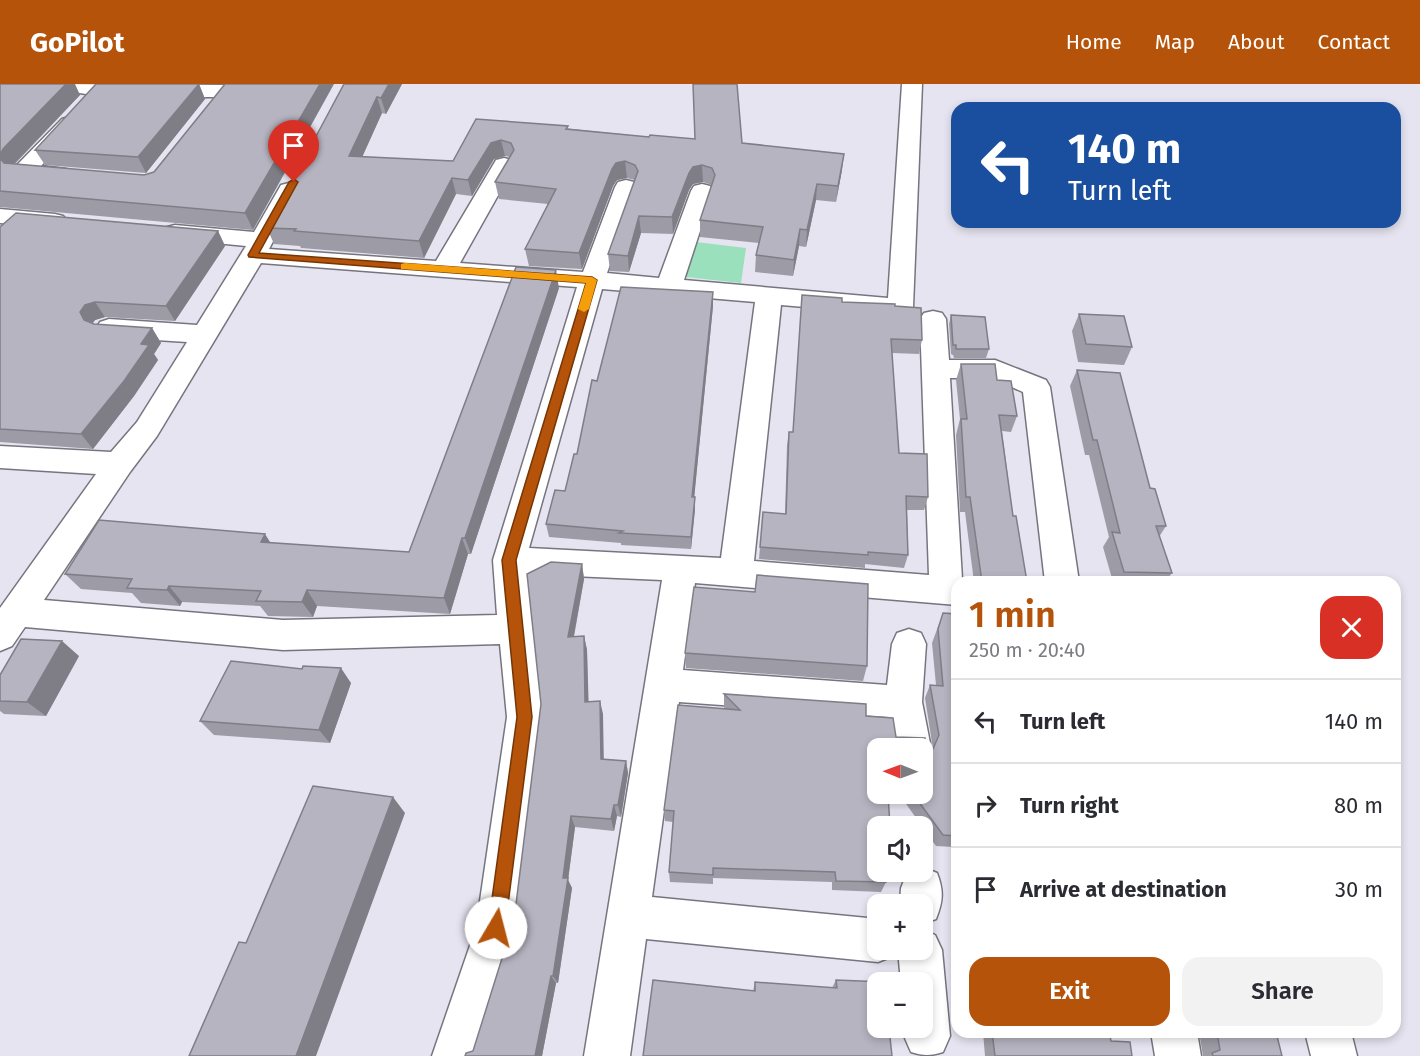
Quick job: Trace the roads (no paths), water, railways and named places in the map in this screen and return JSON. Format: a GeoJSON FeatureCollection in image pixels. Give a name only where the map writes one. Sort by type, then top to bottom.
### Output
{"type":"FeatureCollection","features":[{"type":"Feature","properties":{"kind":"street"},"geometry":{"type":"LineString","coordinates":[[61,84],[100,90],[228,87]]}},
{"type":"Feature","properties":{"kind":"street"},"geometry":{"type":"LineString","coordinates":[[155,230],[257,248],[444,269],[900,307],[912,84]]}},
{"type":"Feature","properties":{"kind":"street"},"geometry":{"type":"LineString","coordinates":[[211,109],[228,87]]}},
{"type":"Feature","properties":{"kind":"street"},"geometry":{"type":"LineString","coordinates":[[82,176],[23,172],[100,90]]}},
{"type":"Feature","properties":{"kind":"street"},"geometry":{"type":"LineString","coordinates":[[444,269],[504,165]]}},
{"type":"Feature","properties":{"kind":"street"},"geometry":{"type":"LineString","coordinates":[[8,624],[119,464],[147,429],[257,248],[301,167]]}},
{"type":"Feature","properties":{"kind":"street"},"geometry":{"type":"LineString","coordinates":[[455,1056],[496,928],[525,717],[514,629],[509,560],[592,280],[626,187]]}},
{"type":"Feature","properties":{"kind":"street"},"geometry":{"type":"LineString","coordinates":[[669,287],[702,191]]}},
{"type":"Feature","properties":{"kind":"street"},"geometry":{"type":"LineString","coordinates":[[0,216],[72,223]]}},
{"type":"Feature","properties":{"kind":"street"},"geometry":{"type":"LineString","coordinates":[[0,239],[24,218]]}},
{"type":"Feature","properties":{"kind":"street"},"geometry":{"type":"LineString","coordinates":[[736,573],[769,296]]}},
{"type":"Feature","properties":{"kind":"street"},"geometry":{"type":"LineString","coordinates":[[509,560],[681,568],[951,590],[933,319]]}},
{"type":"Feature","properties":{"kind":"street"},"geometry":{"type":"LineString","coordinates":[[105,328],[205,334]]}},
{"type":"Feature","properties":{"kind":"street"},"geometry":{"type":"LineString","coordinates":[[936,369],[995,369],[1035,387],[1061,576]]}},
{"type":"Feature","properties":{"kind":"street"},"geometry":{"type":"LineString","coordinates":[[0,457],[119,464]]}},
{"type":"Feature","properties":{"kind":"street"},"geometry":{"type":"LineString","coordinates":[[607,1056],[681,568]]}},
{"type":"Feature","properties":{"kind":"street"},"geometry":{"type":"LineString","coordinates":[[8,624],[283,635],[514,629]]}},
{"type":"Feature","properties":{"kind":"street"},"geometry":{"type":"LineString","coordinates":[[909,644],[904,702],[910,738]]}},
{"type":"Feature","properties":{"kind":"street"},"geometry":{"type":"LineString","coordinates":[[664,685],[904,702]]}},
{"type":"Feature","properties":{"kind":"street"},"geometry":{"type":"LineString","coordinates":[[628,916],[867,940]]}},
{"type":"Feature","properties":{"kind":"street"},"geometry":{"type":"LineString","coordinates":[[1175,1038],[1178,1056]]}},
{"type":"Feature","properties":{"kind":"street"},"geometry":{"type":"LineString","coordinates":[[1330,1038],[1334,1056]]}}]}
